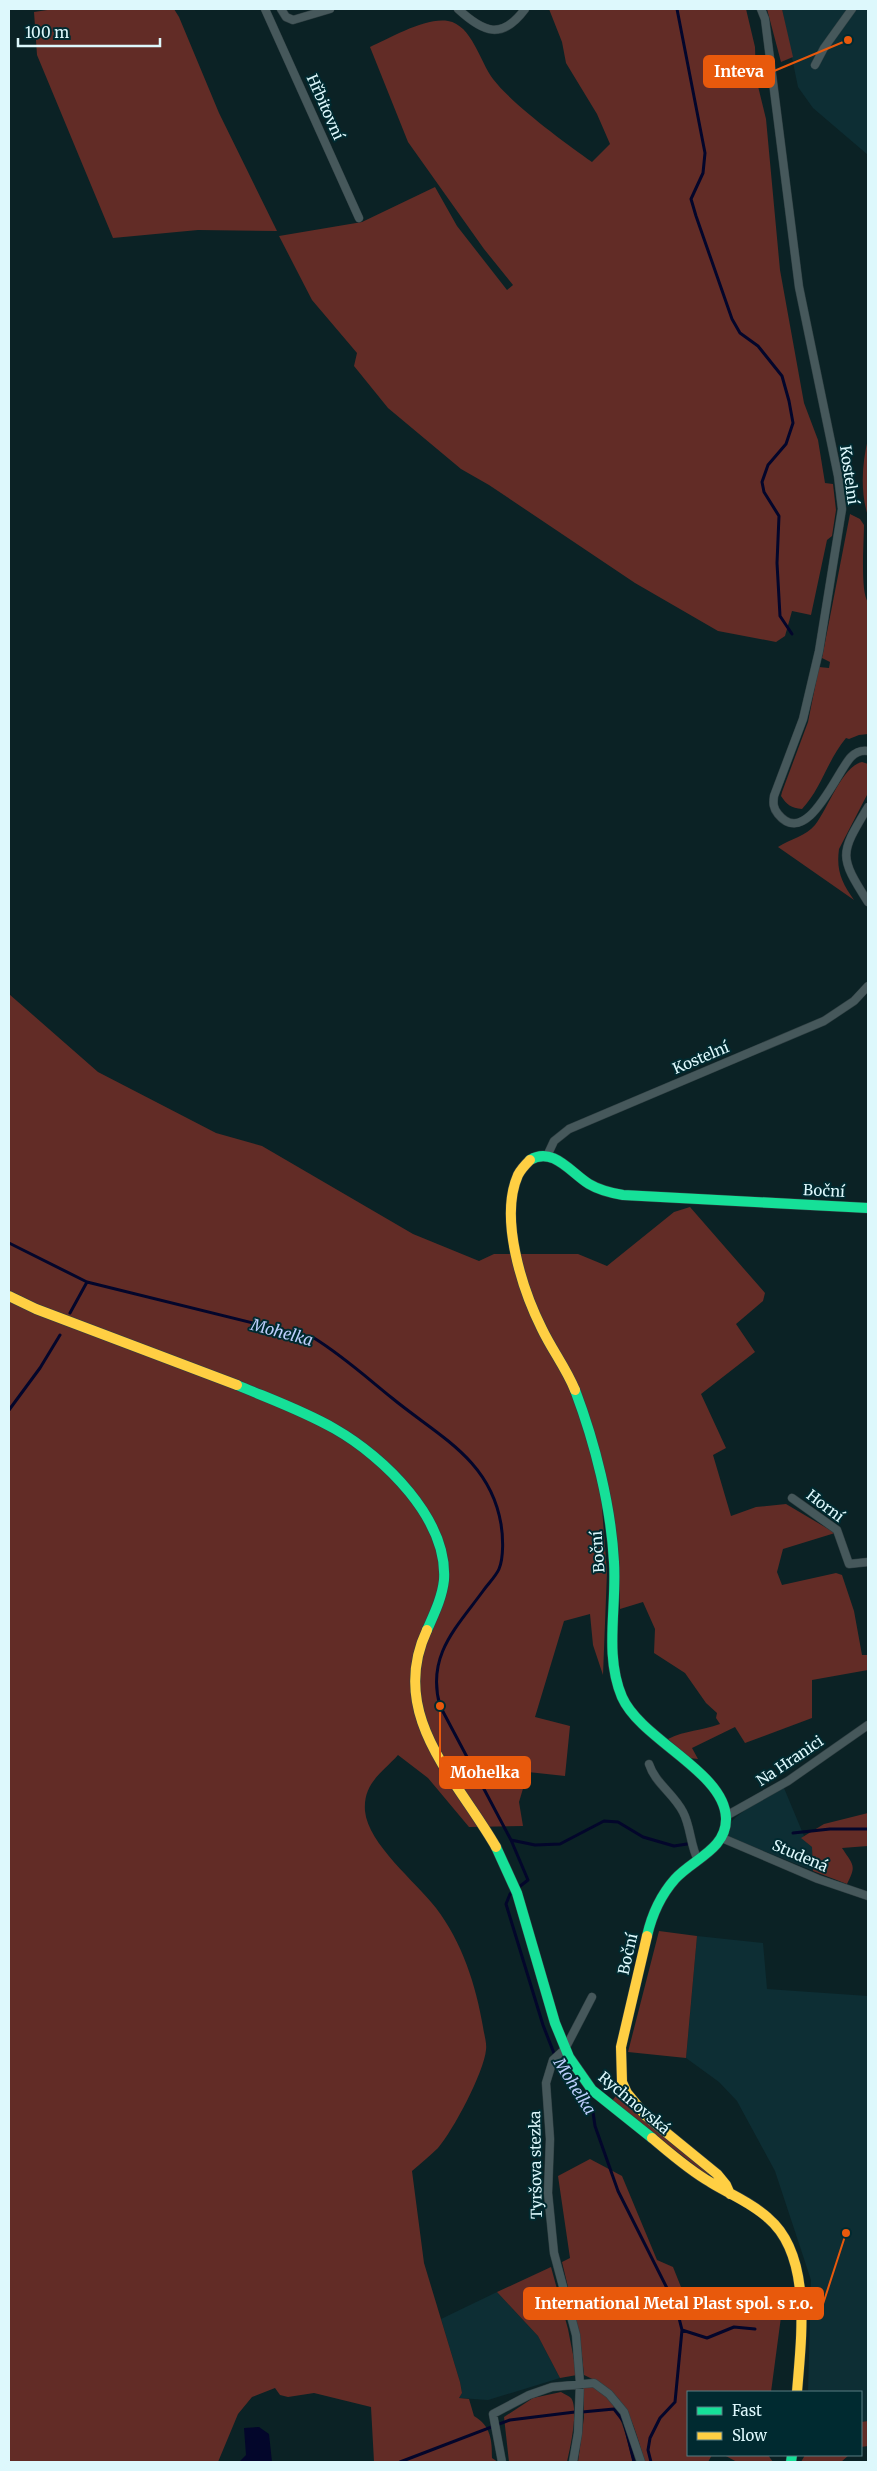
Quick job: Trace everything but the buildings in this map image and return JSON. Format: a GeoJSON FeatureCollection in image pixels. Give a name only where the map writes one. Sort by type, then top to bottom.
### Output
{"type":"FeatureCollection","features":[{"type":"Feature","properties":{"kind":"street","name":"Hřbitovní"},"geometry":{"type":"LineString","coordinates":[[265,9],[359,218]]}},
{"type":"Feature","properties":{"kind":"street"},"geometry":{"type":"LineString","coordinates":[[281,9],[286,17],[293,20],[330,9]]}},
{"type":"Feature","properties":{"kind":"street"},"geometry":{"type":"LineString","coordinates":[[458,9],[470,20],[500,30],[512,25],[525,9]]}},
{"type":"Feature","properties":{"kind":"street","name":"Kostelní"},"geometry":{"type":"LineString","coordinates":[[761,9],[765,20],[799,288],[838,476],[842,509],[819,651],[803,719],[774,796],[773,804],[778,814],[790,822],[800,822],[809,818],[822,802],[852,756],[860,751],[868,751]]}},
{"type":"Feature","properties":{"kind":"street"},"geometry":{"type":"LineString","coordinates":[[816,65],[824,48],[852,9]]}},
{"type":"Feature","properties":{"kind":"street"},"geometry":{"type":"LineString","coordinates":[[868,807],[846,847],[845,861],[868,902]]}},
{"type":"Feature","properties":{"kind":"street","name":"Kostelní"},"geometry":{"type":"LineString","coordinates":[[547,1156],[554,1141],[569,1128],[824,1021],[854,1001],[868,986]]}},
{"type":"Feature","properties":{"kind":"street","name":"Boční"},"geometry":{"type":"LineString","coordinates":[[726,1816],[722,1803],[712,1784],[645,1728],[625,1703],[617,1686],[611,1653],[615,1583],[611,1521],[591,1442],[571,1381],[540,1325],[522,1280],[513,1232],[511,1209],[520,1173],[532,1158],[547,1156],[556,1160],[584,1182],[597,1189],[623,1195],[868,1208]]}},
{"type":"Feature","properties":{"kind":"street","name":"Rychnovská"},"geometry":{"type":"LineString","coordinates":[[9,1296],[44,1312],[207,1372],[326,1424],[366,1451],[392,1475],[432,1523],[440,1539],[445,1567],[443,1590],[423,1636],[415,1667],[415,1689],[422,1721],[439,1760],[504,1862],[518,1897],[563,2051],[572,2064],[592,2091],[702,2177],[754,2207],[773,2222],[784,2236],[790,2250],[799,2288],[801,2313],[797,2391]]}},
{"type":"Feature","properties":{"kind":"street","name":"Horní"},"geometry":{"type":"LineString","coordinates":[[792,1498],[837,1530],[849,1564],[868,1562]]}},
{"type":"Feature","properties":{"kind":"street","name":"Na Hranici"},"geometry":{"type":"LineString","coordinates":[[726,1816],[788,1781],[868,1725]]}},
{"type":"Feature","properties":{"kind":"street"},"geometry":{"type":"LineString","coordinates":[[649,1764],[656,1778],[683,1810],[692,1850],[698,1860]]}},
{"type":"Feature","properties":{"kind":"street"},"geometry":{"type":"LineString","coordinates":[[722,1838],[726,1816]]}},
{"type":"Feature","properties":{"kind":"street","name":"Boční"},"geometry":{"type":"LineString","coordinates":[[722,1838],[717,1846],[676,1878],[661,1898],[650,1925],[622,2047],[620,2068],[622,2082],[633,2102],[721,2178],[730,2194]]}},
{"type":"Feature","properties":{"kind":"street","name":"Studená"},"geometry":{"type":"LineString","coordinates":[[722,1838],[818,1879],[868,1896]]}},
{"type":"Feature","properties":{"kind":"street","name":"Tyršova stezka"},"geometry":{"type":"LineString","coordinates":[[573,2462],[578,2433],[580,2383],[576,2334],[554,2253],[548,2193],[550,2139],[546,2083],[553,2060],[563,2051],[592,1996]]}},
{"type":"Feature","properties":{"kind":"street"},"geometry":{"type":"LineString","coordinates":[[502,2462],[493,2414],[529,2395],[552,2387],[580,2383],[594,2383],[600,2386],[617,2402],[627,2418],[641,2462]]}},
{"type":"Feature","properties":{"kind":"shaded area"},"geometry":{"type":"Polygon","coordinates":[[[54,9],[174,9],[219,113],[277,231],[198,230],[113,238],[37,55],[34,12],[54,9]]]}},
{"type":"Feature","properties":{"kind":"shaded area"},"geometry":{"type":"Polygon","coordinates":[[[549,9],[746,9],[755,47],[756,78],[766,119],[780,270],[804,403],[818,440],[825,483],[833,484],[836,510],[832,536],[827,540],[811,615],[792,611],[785,636],[776,642],[718,631],[635,583],[489,485],[461,469],[388,408],[354,366],[357,353],[312,300],[279,236],[362,222],[435,187],[457,226],[507,290],[513,285],[484,249],[408,142],[370,47],[408,29],[429,22],[448,21],[456,24],[463,29],[475,45],[488,72],[502,89],[540,123],[592,162],[610,144],[597,114],[566,63],[562,42],[549,9]]]}},
{"type":"Feature","properties":{"kind":"shaded area"},"geometry":{"type":"Polygon","coordinates":[[[767,9],[782,9],[793,57],[781,62],[767,9]]]}},
{"type":"Feature","properties":{"kind":"shaded area"},"geometry":{"type":"Polygon","coordinates":[[[782,9],[868,9],[868,155],[813,108],[798,87],[782,9]]]}},
{"type":"Feature","properties":{"kind":"shaded area"},"geometry":{"type":"Polygon","coordinates":[[[868,439],[868,516],[865,507],[863,478],[864,458],[868,439]]]}},
{"type":"Feature","properties":{"kind":"shaded area"},"geometry":{"type":"Polygon","coordinates":[[[850,514],[860,519],[864,525],[863,577],[868,602],[868,734],[849,739],[846,738],[809,801],[802,809],[798,809],[790,806],[781,796],[808,722],[819,667],[829,668],[830,662],[822,658],[850,514]]]}},
{"type":"Feature","properties":{"kind":"shaded area"},"geometry":{"type":"Polygon","coordinates":[[[862,762],[868,764],[868,793],[839,849],[838,857],[841,876],[854,900],[778,847],[803,835],[815,825],[842,779],[855,765],[862,762]]]}},
{"type":"Feature","properties":{"kind":"shaded area"},"geometry":{"type":"Polygon","coordinates":[[[9,994],[98,1072],[216,1133],[262,1146],[413,1234],[479,1261],[494,1254],[578,1254],[607,1266],[674,1212],[690,1207],[765,1293],[763,1301],[736,1324],[755,1352],[701,1394],[726,1448],[713,1455],[731,1516],[756,1507],[786,1504],[835,1533],[783,1549],[777,1572],[782,1585],[836,1573],[842,1575],[854,1611],[862,1655],[868,1655],[868,1670],[812,1680],[812,1718],[745,1743],[735,1727],[692,1748],[698,1759],[689,1758],[668,1739],[720,1724],[716,1718],[717,1713],[706,1703],[685,1673],[654,1653],[655,1629],[643,1602],[620,1609],[618,1552],[611,1505],[602,1508],[607,1572],[603,1675],[593,1645],[590,1614],[564,1621],[535,1717],[570,1726],[565,1776],[528,1772],[519,1802],[523,1826],[469,1827],[428,1778],[398,1755],[375,1779],[370,1786],[365,1801],[368,1824],[375,1836],[394,1862],[436,1908],[453,1935],[467,1964],[480,2011],[486,2050],[480,2072],[459,2115],[444,2140],[435,2151],[412,2171],[424,2263],[460,2382],[462,2393],[459,2398],[469,2399],[474,2416],[487,2429],[491,2439],[492,2458],[498,2462],[374,2462],[371,2407],[314,2393],[288,2397],[280,2395],[275,2388],[252,2397],[238,2414],[218,2462],[9,2462],[9,994]]]}},
{"type":"Feature","properties":{"kind":"shaded area"},"geometry":{"type":"Polygon","coordinates":[[[784,1788],[804,1836],[802,1838],[812,1847],[813,1871],[727,1836],[731,1822],[736,1817],[752,1805],[784,1788]]]}},
{"type":"Feature","properties":{"kind":"shaded area"},"geometry":{"type":"Polygon","coordinates":[[[868,1813],[868,1846],[842,1848],[849,1858],[853,1869],[847,1884],[813,1871],[812,1847],[801,1838],[824,1824],[868,1813]]]}},
{"type":"Feature","properties":{"kind":"shaded area"},"geometry":{"type":"Polygon","coordinates":[[[659,1931],[697,1936],[686,2058],[628,2052],[659,1931]]]}},
{"type":"Feature","properties":{"kind":"shaded area"},"geometry":{"type":"Polygon","coordinates":[[[697,1936],[763,1943],[767,1989],[868,1996],[868,2421],[862,2422],[862,2391],[808,2391],[811,2280],[775,2171],[737,2101],[719,2082],[686,2058],[697,1936]]]}},
{"type":"Feature","properties":{"kind":"shaded area"},"geometry":{"type":"Polygon","coordinates":[[[618,2093],[639,2116],[709,2173],[707,2175],[612,2101],[618,2093]]]}},
{"type":"Feature","properties":{"kind":"shaded area"},"geometry":{"type":"Polygon","coordinates":[[[590,2159],[622,2176],[657,2260],[673,2267],[689,2307],[725,2319],[744,2315],[781,2317],[771,2391],[687,2391],[687,2456],[711,2456],[708,2462],[645,2462],[632,2421],[619,2400],[599,2382],[584,2375],[580,2337],[562,2262],[570,2258],[558,2176],[590,2159]]]}},
{"type":"Feature","properties":{"kind":"shaded area"},"geometry":{"type":"Polygon","coordinates":[[[551,2267],[568,2329],[577,2375],[560,2378],[538,2336],[497,2292],[551,2267]]]}},
{"type":"Feature","properties":{"kind":"shaded area"},"geometry":{"type":"Polygon","coordinates":[[[497,2292],[538,2336],[560,2378],[488,2400],[459,2398],[462,2393],[460,2382],[441,2319],[497,2292]]]}},
{"type":"Feature","properties":{"kind":"shaded area"},"geometry":{"type":"Polygon","coordinates":[[[590,2386],[600,2391],[615,2407],[624,2429],[633,2462],[578,2462],[584,2417],[583,2388],[590,2386]]]}},
{"type":"Feature","properties":{"kind":"shaded area"},"geometry":{"type":"Polygon","coordinates":[[[561,2392],[571,2398],[574,2411],[567,2462],[509,2462],[504,2417],[533,2398],[561,2392]]]}},
{"type":"Feature","properties":{"kind":"shaded area"},"geometry":{"type":"Polygon","coordinates":[[[868,2421],[868,2446],[862,2447],[862,2422],[868,2421]]]}},
{"type":"Feature","properties":{"kind":"shaded area"},"geometry":{"type":"Polygon","coordinates":[[[726,2456],[769,2456],[773,2462],[737,2462],[726,2456]]]}},
{"type":"Feature","properties":{"kind":"shaded area"},"geometry":{"type":"Polygon","coordinates":[[[804,2456],[848,2456],[841,2462],[801,2462],[804,2456]]]}},
{"type":"Feature","properties":{"kind":"water"},"geometry":{"type":"Polygon","coordinates":[[[259,2427],[269,2434],[272,2462],[239,2462],[246,2455],[244,2428],[259,2427]]]}},
{"type":"Feature","properties":{"kind":"waterway"},"geometry":{"type":"LineString","coordinates":[[677,9],[705,153],[703,173],[691,199],[732,319],[740,333],[758,346],[782,376],[789,401],[793,423],[786,444],[768,465],[762,482],[764,492],[779,516],[777,563],[780,616],[792,634]]}},
{"type":"Feature","properties":{"kind":"waterway","name":"Mohelka"},"geometry":{"type":"LineString","coordinates":[[9,1243],[87,1282],[314,1338],[345,1359],[392,1398],[444,1437],[460,1451],[486,1482],[495,1501],[501,1524],[503,1546],[501,1564],[496,1574],[454,1630],[440,1657],[437,1672],[440,1706],[511,1840],[528,1880],[510,1894],[506,1904],[543,2025],[555,2056],[593,2112],[595,2126],[618,2191],[676,2306],[682,2330],[675,2402],[660,2418],[650,2438],[648,2450],[651,2462]]}},
{"type":"Feature","properties":{"kind":"waterway"},"geometry":{"type":"LineString","coordinates":[[70,1313],[87,1282]]}},
{"type":"Feature","properties":{"kind":"waterway"},"geometry":{"type":"LineString","coordinates":[[9,1410],[40,1368],[60,1335]]}},
{"type":"Feature","properties":{"kind":"waterway"},"geometry":{"type":"LineString","coordinates":[[511,1840],[535,1845],[560,1844],[604,1821],[618,1822],[643,1837],[674,1846],[687,1844]]}},
{"type":"Feature","properties":{"kind":"waterway"},"geometry":{"type":"LineString","coordinates":[[793,1833],[830,1829],[868,1829]]}},
{"type":"Feature","properties":{"kind":"waterway"},"geometry":{"type":"LineString","coordinates":[[682,2330],[707,2338],[734,2327],[755,2329]]}},
{"type":"Feature","properties":{"kind":"waterway"},"geometry":{"type":"LineString","coordinates":[[582,2412],[614,2409],[624,2422],[634,2462]]}},
{"type":"Feature","properties":{"kind":"waterway"},"geometry":{"type":"LineString","coordinates":[[400,2462],[510,2420],[575,2412]]}},
{"type":"Feature","properties":{"kind":"traffic: fast"},"geometry":{"type":"LineString","coordinates":[[530,1160],[546,1156],[554,1159],[593,1186],[623,1195],[868,1208]]}},
{"type":"Feature","properties":{"kind":"traffic: fast"},"geometry":{"type":"LineString","coordinates":[[237,1385],[299,1411],[335,1429],[373,1456],[409,1492],[424,1513],[436,1535],[442,1557],[443,1587],[427,1630]]}},
{"type":"Feature","properties":{"kind":"traffic: fast"},"geometry":{"type":"LineString","coordinates":[[575,1390],[589,1431],[606,1497],[614,1562],[612,1648],[617,1681],[622,1697],[632,1713],[646,1728],[698,1771],[712,1786],[722,1801],[726,1818],[725,1829],[715,1846],[682,1872],[665,1892],[651,1920],[647,1936]]}},
{"type":"Feature","properties":{"kind":"traffic: fast"},"geometry":{"type":"LineString","coordinates":[[496,1847],[517,1893],[555,2023],[569,2057],[592,2090],[652,2138]]}},
{"type":"Feature","properties":{"kind":"traffic: fast"},"geometry":{"type":"LineString","coordinates":[[791,2462],[792,2456]]}},
{"type":"Feature","properties":{"kind":"traffic: slow"},"geometry":{"type":"LineString","coordinates":[[530,1160],[518,1175],[513,1192],[511,1212],[515,1253],[534,1313],[575,1390]]}},
{"type":"Feature","properties":{"kind":"traffic: slow"},"geometry":{"type":"LineString","coordinates":[[9,1296],[36,1309],[237,1385]]}},
{"type":"Feature","properties":{"kind":"traffic: slow"},"geometry":{"type":"LineString","coordinates":[[427,1630],[417,1661],[415,1690],[421,1718],[432,1745],[446,1771],[496,1847]]}},
{"type":"Feature","properties":{"kind":"traffic: slow"},"geometry":{"type":"LineString","coordinates":[[647,1936],[621,2047],[622,2082],[627,2093],[646,2116],[717,2174],[726,2185],[730,2194]]}},
{"type":"Feature","properties":{"kind":"traffic: slow"},"geometry":{"type":"LineString","coordinates":[[652,2138],[680,2162],[761,2212],[782,2234],[792,2254],[798,2276],[801,2300],[797,2391]]}},
{"type":"Feature","properties":{"kind":"place","name":"Inteva"},"geometry":{"type":"Point","coordinates":[848,40]}},
{"type":"Feature","properties":{"kind":"place","name":"Mohelka"},"geometry":{"type":"Point","coordinates":[440,1706]}},
{"type":"Feature","properties":{"kind":"place","name":"International Metal Plast spol. s r.o."},"geometry":{"type":"Point","coordinates":[846,2233]}}]}
